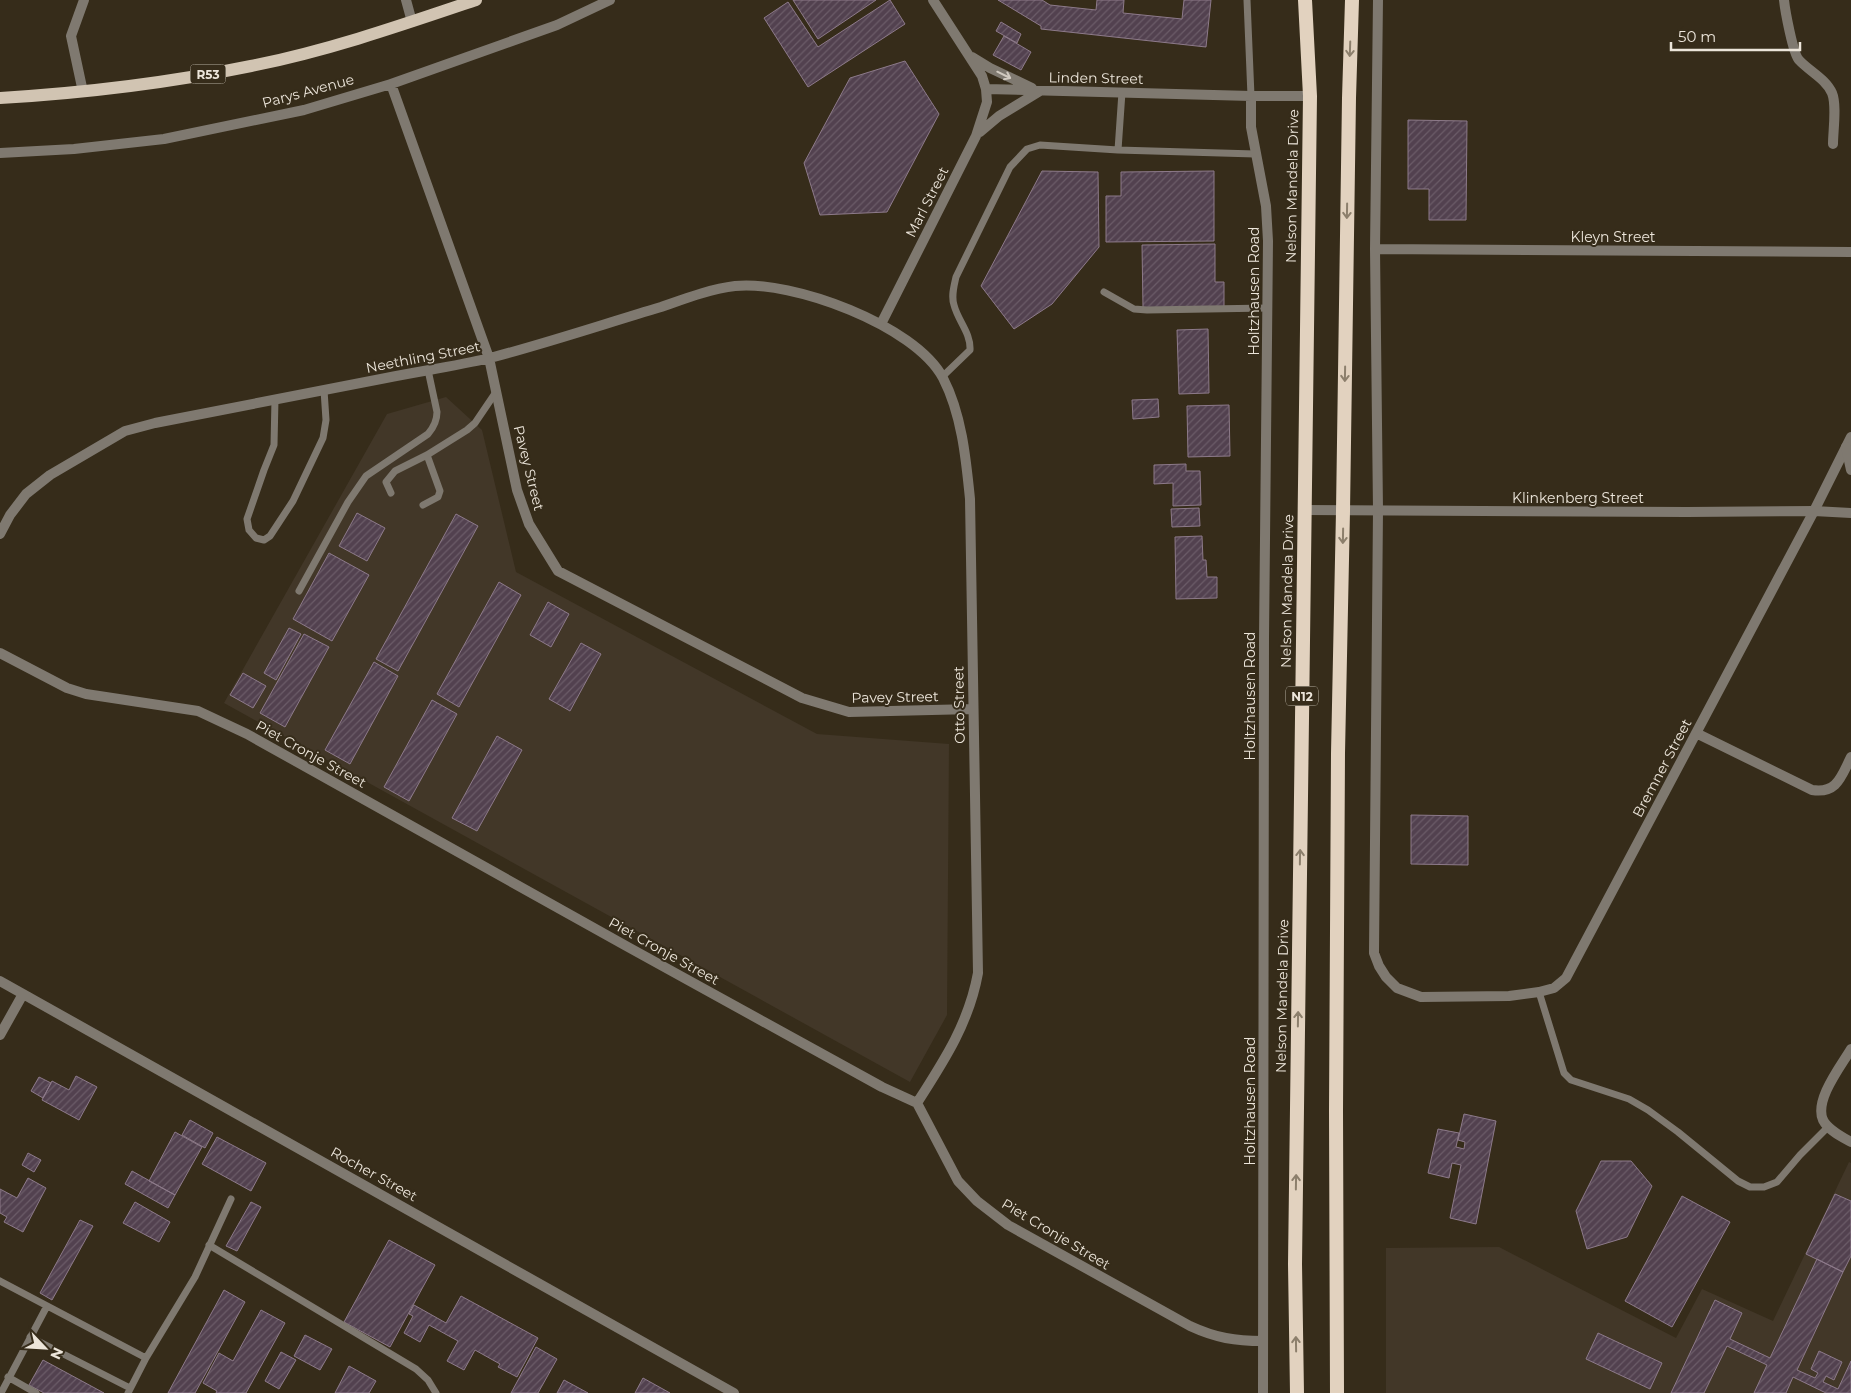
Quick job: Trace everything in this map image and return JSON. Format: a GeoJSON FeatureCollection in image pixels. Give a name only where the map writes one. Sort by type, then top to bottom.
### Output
{"type":"FeatureCollection","features":[{"type":"Feature","properties":{"kind":"highway","name":"Nelson Mandela Drive"},"geometry":{"type":"LineString","coordinates":[[1297,1393],[1295,1264],[1310,96],[1305,0]]}},
{"type":"Feature","properties":{"kind":"highway"},"geometry":{"type":"LineString","coordinates":[[1337,1393],[1338,793],[1352,0]]}},
{"type":"Feature","properties":{"kind":"main road","name":"R53"},"geometry":{"type":"LineString","coordinates":[[0,98],[83,92],[193,77],[253,66],[344,43],[476,0]]}},
{"type":"Feature","properties":{"kind":"street"},"geometry":{"type":"LineString","coordinates":[[83,92],[71,36],[84,0]]}},
{"type":"Feature","properties":{"kind":"street"},"geometry":{"type":"LineString","coordinates":[[406,0],[412,22]]}},
{"type":"Feature","properties":{"kind":"street","name":"Parys Avenue"},"geometry":{"type":"LineString","coordinates":[[0,154],[74,150],[164,139],[304,110],[391,84],[557,25],[610,0]]}},
{"type":"Feature","properties":{"kind":"street"},"geometry":{"type":"LineString","coordinates":[[933,0],[982,76],[986,89]]}},
{"type":"Feature","properties":{"kind":"street"},"geometry":{"type":"LineString","coordinates":[[1378,0],[1375,249],[1378,510]]}},
{"type":"Feature","properties":{"kind":"street"},"geometry":{"type":"LineString","coordinates":[[1784,0],[1785,12],[1797,58],[1826,84],[1833,94],[1832,144]]}},
{"type":"Feature","properties":{"kind":"street"},"geometry":{"type":"LineString","coordinates":[[969,56],[1015,80],[1040,90]]}},
{"type":"Feature","properties":{"kind":"street","name":"Pavey Street"},"geometry":{"type":"LineString","coordinates":[[391,84],[489,358],[520,498],[529,524],[558,571],[802,698],[824,706],[849,712],[973,709]]}},
{"type":"Feature","properties":{"kind":"street","name":"Linden Street"},"geometry":{"type":"LineString","coordinates":[[986,89],[1310,96]]}},
{"type":"Feature","properties":{"kind":"street","name":"Marl Street"},"geometry":{"type":"LineString","coordinates":[[881,324],[976,136],[985,113],[987,102],[986,89]]}},
{"type":"Feature","properties":{"kind":"street"},"geometry":{"type":"LineString","coordinates":[[976,136],[988,124],[1040,90]]}},
{"type":"Feature","properties":{"kind":"street","name":"Holtzhausen Road"},"geometry":{"type":"LineString","coordinates":[[1251,96],[1251,127],[1266,206],[1268,241],[1264,638],[1263,1393]]}},
{"type":"Feature","properties":{"kind":"street","name":"Kleyn Street"},"geometry":{"type":"LineString","coordinates":[[1375,249],[1851,252]]}},
{"type":"Feature","properties":{"kind":"street","name":"Neethling Street"},"geometry":{"type":"LineString","coordinates":[[0,534],[26,494],[50,475],[125,431],[155,423],[489,358],[735,286],[769,288],[799,294],[859,313],[881,324]]}},
{"type":"Feature","properties":{"kind":"street","name":"Otto Street"},"geometry":{"type":"LineString","coordinates":[[881,324],[921,352],[942,376],[949,392],[964,444],[970,500],[978,973],[974,998],[962,1027],[917,1103]]}},
{"type":"Feature","properties":{"kind":"street","name":"Bremner Street"},"geometry":{"type":"LineString","coordinates":[[1378,510],[1374,953],[1382,972],[1397,988],[1421,996],[1509,996],[1539,992],[1554,988],[1566,978],[1814,511],[1851,437]]}},
{"type":"Feature","properties":{"kind":"street"},"geometry":{"type":"LineString","coordinates":[[1846,447],[1851,470]]}},
{"type":"Feature","properties":{"kind":"street","name":"Klinkenberg Street"},"geometry":{"type":"LineString","coordinates":[[1305,510],[1814,511],[1851,513]]}},
{"type":"Feature","properties":{"kind":"street","name":"Piet Cronje Street"},"geometry":{"type":"LineString","coordinates":[[0,653],[61,685],[86,694],[198,712],[216,718],[247,734],[882,1087],[917,1103],[958,1181],[977,1201],[1008,1225],[1197,1329],[1225,1339],[1263,1341]]}},
{"type":"Feature","properties":{"kind":"street"},"geometry":{"type":"LineString","coordinates":[[1696,733],[1812,790],[1823,792],[1833,788],[1851,757]]}},
{"type":"Feature","properties":{"kind":"street","name":"Rocher Street"},"geometry":{"type":"LineString","coordinates":[[0,981],[734,1393]]}},
{"type":"Feature","properties":{"kind":"street"},"geometry":{"type":"LineString","coordinates":[[0,1035],[23,994]]}},
{"type":"Feature","properties":{"kind":"street"},"geometry":{"type":"LineString","coordinates":[[1851,1049],[1827,1088],[1822,1103],[1823,1119],[1828,1127],[1851,1142]]}},
{"type":"Feature","properties":{"kind":"lane","name":"Holtzhausen Road"},"geometry":{"type":"LineString","coordinates":[[1247,0],[1251,96]]}},
{"type":"Feature","properties":{"kind":"lane"},"geometry":{"type":"LineString","coordinates":[[1118,150],[1122,92]]}},
{"type":"Feature","properties":{"kind":"lane"},"geometry":{"type":"LineString","coordinates":[[942,376],[970,350],[970,339],[953,304],[956,277],[1010,167],[1027,149],[1040,145],[1118,150],[1255,154]]}},
{"type":"Feature","properties":{"kind":"lane"},"geometry":{"type":"LineString","coordinates":[[1104,292],[1134,308],[1147,310],[1268,308]]}},
{"type":"Feature","properties":{"kind":"lane"},"geometry":{"type":"LineString","coordinates":[[299,591],[348,502],[366,476],[428,434],[433,428],[438,412],[428,370]]}},
{"type":"Feature","properties":{"kind":"lane"},"geometry":{"type":"LineString","coordinates":[[275,400],[274,445],[247,519],[249,530],[256,538],[264,540],[270,536],[292,501],[323,438],[326,420],[324,390]]}},
{"type":"Feature","properties":{"kind":"lane"},"geometry":{"type":"LineString","coordinates":[[391,493],[386,482],[395,471],[427,455],[475,423],[496,392]]}},
{"type":"Feature","properties":{"kind":"lane"},"geometry":{"type":"LineString","coordinates":[[423,504],[438,497],[440,491],[427,455]]}},
{"type":"Feature","properties":{"kind":"lane"},"geometry":{"type":"LineString","coordinates":[[1539,992],[1564,1073],[1571,1080],[1629,1099],[1648,1110],[1678,1132],[1738,1182],[1750,1187],[1764,1187],[1777,1182],[1828,1127]]}},
{"type":"Feature","properties":{"kind":"lane"},"geometry":{"type":"LineString","coordinates":[[30,1336],[129,1391],[146,1358],[195,1277],[230,1198]]}},
{"type":"Feature","properties":{"kind":"lane"},"geometry":{"type":"LineString","coordinates":[[209,1245],[416,1368],[428,1380],[436,1393]]}},
{"type":"Feature","properties":{"kind":"lane"},"geometry":{"type":"LineString","coordinates":[[0,1281],[146,1358]]}},
{"type":"Feature","properties":{"kind":"lane"},"geometry":{"type":"LineString","coordinates":[[1,1393],[47,1306]]}},
{"type":"Feature","properties":{"kind":"lane"},"geometry":{"type":"LineString","coordinates":[[8,1378],[36,1393]]}},
{"type":"Feature","properties":{"kind":"shaded area"},"geometry":{"type":"Polygon","coordinates":[[[446,397],[482,430],[516,572],[817,734],[949,744],[947,1015],[910,1082],[224,703],[387,414],[446,397]]]}},
{"type":"Feature","properties":{"kind":"shaded area"},"geometry":{"type":"Polygon","coordinates":[[[1849,1162],[1851,1163],[1851,1393],[1386,1393],[1386,1248],[1499,1247],[1676,1338],[1702,1289],[1773,1321],[1849,1162]]]}},
{"type":"Feature","properties":{"kind":"building"},"geometry":{"type":"Polygon","coordinates":[[[793,0],[876,0],[818,39],[793,0]]]}},
{"type":"Feature","properties":{"kind":"building"},"geometry":{"type":"Polygon","coordinates":[[[890,0],[905,24],[808,87],[764,18],[788,2],[818,47],[890,0]]]}},
{"type":"Feature","properties":{"kind":"building"},"geometry":{"type":"Polygon","coordinates":[[[998,0],[1042,0],[1050,5],[1096,10],[1097,0],[1124,0],[1123,13],[1182,19],[1184,0],[1211,0],[1206,47],[1041,29],[1041,26],[998,0]]]}},
{"type":"Feature","properties":{"kind":"building"},"geometry":{"type":"Polygon","coordinates":[[[1001,22],[1021,34],[1017,43],[996,31],[1001,22]]]}},
{"type":"Feature","properties":{"kind":"building"},"geometry":{"type":"Polygon","coordinates":[[[1004,36],[1031,52],[1021,70],[993,55],[1004,36]]]}},
{"type":"Feature","properties":{"kind":"building"},"geometry":{"type":"Polygon","coordinates":[[[905,61],[939,114],[887,212],[820,215],[804,163],[850,78],[905,61]]]}},
{"type":"Feature","properties":{"kind":"building"},"geometry":{"type":"Polygon","coordinates":[[[1408,120],[1467,121],[1466,220],[1429,220],[1429,189],[1408,189],[1408,120]]]}},
{"type":"Feature","properties":{"kind":"building"},"geometry":{"type":"Polygon","coordinates":[[[1042,171],[1098,172],[1099,247],[1052,304],[1014,329],[981,286],[1042,171]]]}},
{"type":"Feature","properties":{"kind":"building"},"geometry":{"type":"Polygon","coordinates":[[[1214,171],[1214,241],[1106,242],[1106,196],[1121,196],[1121,172],[1214,171]]]}},
{"type":"Feature","properties":{"kind":"building"},"geometry":{"type":"Polygon","coordinates":[[[1215,244],[1215,282],[1224,282],[1224,307],[1143,308],[1142,245],[1215,244]]]}},
{"type":"Feature","properties":{"kind":"building"},"geometry":{"type":"Polygon","coordinates":[[[1208,329],[1209,393],[1179,394],[1177,330],[1208,329]]]}},
{"type":"Feature","properties":{"kind":"building"},"geometry":{"type":"Polygon","coordinates":[[[1158,399],[1159,417],[1133,419],[1132,400],[1158,399]]]}},
{"type":"Feature","properties":{"kind":"building"},"geometry":{"type":"Polygon","coordinates":[[[1229,405],[1230,456],[1188,457],[1187,406],[1229,405]]]}},
{"type":"Feature","properties":{"kind":"building"},"geometry":{"type":"Polygon","coordinates":[[[1186,464],[1186,471],[1200,471],[1201,505],[1173,506],[1173,483],[1154,484],[1154,465],[1186,464]]]}},
{"type":"Feature","properties":{"kind":"building"},"geometry":{"type":"Polygon","coordinates":[[[1199,508],[1200,526],[1172,527],[1171,509],[1199,508]]]}},
{"type":"Feature","properties":{"kind":"building"},"geometry":{"type":"Polygon","coordinates":[[[357,513],[385,528],[367,561],[339,546],[357,513]]]}},
{"type":"Feature","properties":{"kind":"building"},"geometry":{"type":"Polygon","coordinates":[[[456,514],[478,526],[398,671],[376,659],[456,514]]]}},
{"type":"Feature","properties":{"kind":"building"},"geometry":{"type":"Polygon","coordinates":[[[1202,536],[1203,560],[1206,560],[1207,577],[1217,577],[1217,598],[1176,599],[1175,537],[1202,536]]]}},
{"type":"Feature","properties":{"kind":"building"},"geometry":{"type":"Polygon","coordinates":[[[329,553],[369,575],[332,641],[293,619],[329,553]]]}},
{"type":"Feature","properties":{"kind":"building"},"geometry":{"type":"Polygon","coordinates":[[[499,582],[521,595],[459,707],[437,694],[499,582]]]}},
{"type":"Feature","properties":{"kind":"building"},"geometry":{"type":"Polygon","coordinates":[[[548,602],[569,614],[551,647],[530,635],[548,602]]]}},
{"type":"Feature","properties":{"kind":"building"},"geometry":{"type":"Polygon","coordinates":[[[289,628],[301,634],[276,680],[264,673],[289,628]]]}},
{"type":"Feature","properties":{"kind":"building"},"geometry":{"type":"Polygon","coordinates":[[[304,634],[329,647],[285,727],[260,713],[304,634]]]}},
{"type":"Feature","properties":{"kind":"building"},"geometry":{"type":"Polygon","coordinates":[[[581,643],[601,654],[570,711],[549,699],[581,643]]]}},
{"type":"Feature","properties":{"kind":"building"},"geometry":{"type":"Polygon","coordinates":[[[374,662],[398,676],[350,764],[325,750],[374,662]]]}},
{"type":"Feature","properties":{"kind":"building"},"geometry":{"type":"Polygon","coordinates":[[[243,673],[266,686],[253,708],[230,695],[243,673]]]}},
{"type":"Feature","properties":{"kind":"building"},"geometry":{"type":"Polygon","coordinates":[[[432,700],[457,714],[409,801],[384,787],[432,700]]]}},
{"type":"Feature","properties":{"kind":"building"},"geometry":{"type":"Polygon","coordinates":[[[497,736],[522,750],[477,831],[452,818],[497,736]]]}},
{"type":"Feature","properties":{"kind":"building"},"geometry":{"type":"Polygon","coordinates":[[[1411,815],[1468,816],[1468,865],[1411,864],[1411,815]]]}},
{"type":"Feature","properties":{"kind":"building"},"geometry":{"type":"Polygon","coordinates":[[[76,1076],[97,1087],[79,1120],[42,1100],[52,1081],[69,1090],[76,1076]]]}},
{"type":"Feature","properties":{"kind":"building"},"geometry":{"type":"Polygon","coordinates":[[[39,1077],[51,1083],[43,1098],[31,1091],[39,1077]]]}},
{"type":"Feature","properties":{"kind":"building"},"geometry":{"type":"Polygon","coordinates":[[[1464,1114],[1496,1121],[1476,1224],[1450,1218],[1461,1165],[1452,1163],[1449,1178],[1428,1173],[1438,1129],[1459,1133],[1456,1147],[1464,1149],[1465,1142],[1458,1140],[1464,1114]]]}},
{"type":"Feature","properties":{"kind":"building"},"geometry":{"type":"Polygon","coordinates":[[[190,1120],[213,1133],[205,1148],[182,1135],[190,1120]]]}},
{"type":"Feature","properties":{"kind":"building"},"geometry":{"type":"Polygon","coordinates":[[[175,1132],[202,1147],[175,1195],[149,1181],[175,1132]]]}},
{"type":"Feature","properties":{"kind":"building"},"geometry":{"type":"Polygon","coordinates":[[[217,1137],[266,1163],[251,1191],[202,1164],[217,1137]]]}},
{"type":"Feature","properties":{"kind":"building"},"geometry":{"type":"Polygon","coordinates":[[[28,1153],[41,1160],[34,1172],[22,1165],[28,1153]]]}},
{"type":"Feature","properties":{"kind":"building"},"geometry":{"type":"Polygon","coordinates":[[[1601,1161],[1631,1161],[1652,1186],[1627,1237],[1587,1249],[1576,1211],[1601,1161]]]}},
{"type":"Feature","properties":{"kind":"building"},"geometry":{"type":"Polygon","coordinates":[[[132,1171],[175,1195],[168,1208],[125,1184],[132,1171]]]}},
{"type":"Feature","properties":{"kind":"building"},"geometry":{"type":"Polygon","coordinates":[[[28,1178],[46,1188],[23,1232],[4,1222],[7,1217],[0,1213],[0,1189],[17,1198],[28,1178]]]}},
{"type":"Feature","properties":{"kind":"building"},"geometry":{"type":"Polygon","coordinates":[[[1835,1194],[1851,1201],[1851,1256],[1843,1272],[1806,1254],[1835,1194]]]}},
{"type":"Feature","properties":{"kind":"building"},"geometry":{"type":"Polygon","coordinates":[[[1682,1196],[1730,1222],[1672,1327],[1625,1301],[1682,1196]]]}},
{"type":"Feature","properties":{"kind":"building"},"geometry":{"type":"Polygon","coordinates":[[[135,1202],[170,1222],[159,1242],[123,1223],[135,1202]]]}},
{"type":"Feature","properties":{"kind":"building"},"geometry":{"type":"Polygon","coordinates":[[[251,1202],[261,1207],[237,1251],[226,1246],[251,1202]]]}},
{"type":"Feature","properties":{"kind":"building"},"geometry":{"type":"Polygon","coordinates":[[[80,1220],[93,1226],[52,1300],[40,1293],[80,1220]]]}},
{"type":"Feature","properties":{"kind":"building"},"geometry":{"type":"Polygon","coordinates":[[[389,1240],[435,1265],[390,1347],[344,1322],[389,1240]]]}},
{"type":"Feature","properties":{"kind":"building"},"geometry":{"type":"Polygon","coordinates":[[[1817,1259],[1843,1272],[1797,1370],[1815,1378],[1818,1373],[1811,1369],[1819,1351],[1842,1362],[1834,1380],[1826,1376],[1823,1382],[1838,1389],[1851,1361],[1851,1393],[1826,1393],[1793,1377],[1786,1393],[1754,1393],[1767,1365],[1727,1346],[1704,1393],[1671,1393],[1715,1300],[1742,1313],[1730,1339],[1770,1358],[1817,1259]]]}},
{"type":"Feature","properties":{"kind":"building"},"geometry":{"type":"Polygon","coordinates":[[[224,1290],[245,1302],[195,1393],[168,1393],[224,1290]]]}},
{"type":"Feature","properties":{"kind":"building"},"geometry":{"type":"Polygon","coordinates":[[[461,1296],[538,1338],[517,1377],[498,1367],[500,1364],[475,1350],[464,1370],[447,1361],[458,1341],[429,1325],[420,1342],[404,1333],[413,1316],[409,1314],[414,1305],[446,1323],[461,1296]]]}},
{"type":"Feature","properties":{"kind":"building"},"geometry":{"type":"Polygon","coordinates":[[[261,1310],[285,1323],[246,1393],[216,1393],[217,1391],[203,1383],[219,1353],[233,1361],[261,1310]]]}},
{"type":"Feature","properties":{"kind":"building"},"geometry":{"type":"Polygon","coordinates":[[[1598,1333],[1662,1363],[1650,1389],[1586,1359],[1598,1333]]]}},
{"type":"Feature","properties":{"kind":"building"},"geometry":{"type":"Polygon","coordinates":[[[305,1335],[332,1349],[320,1370],[294,1356],[305,1335]]]}},
{"type":"Feature","properties":{"kind":"building"},"geometry":{"type":"Polygon","coordinates":[[[536,1347],[557,1359],[538,1393],[511,1393],[536,1347]]]}},
{"type":"Feature","properties":{"kind":"building"},"geometry":{"type":"Polygon","coordinates":[[[281,1352],[296,1360],[279,1389],[265,1381],[281,1352]]]}},
{"type":"Feature","properties":{"kind":"building"},"geometry":{"type":"Polygon","coordinates":[[[43,1360],[104,1393],[44,1393],[29,1385],[43,1360]]]}},
{"type":"Feature","properties":{"kind":"building"},"geometry":{"type":"Polygon","coordinates":[[[349,1366],[376,1381],[369,1393],[335,1393],[349,1366]]]}},
{"type":"Feature","properties":{"kind":"building"},"geometry":{"type":"Polygon","coordinates":[[[643,1378],[670,1393],[635,1393],[643,1378]]]}},
{"type":"Feature","properties":{"kind":"building"},"geometry":{"type":"Polygon","coordinates":[[[564,1380],[588,1393],[557,1393],[564,1380]]]}}]}
